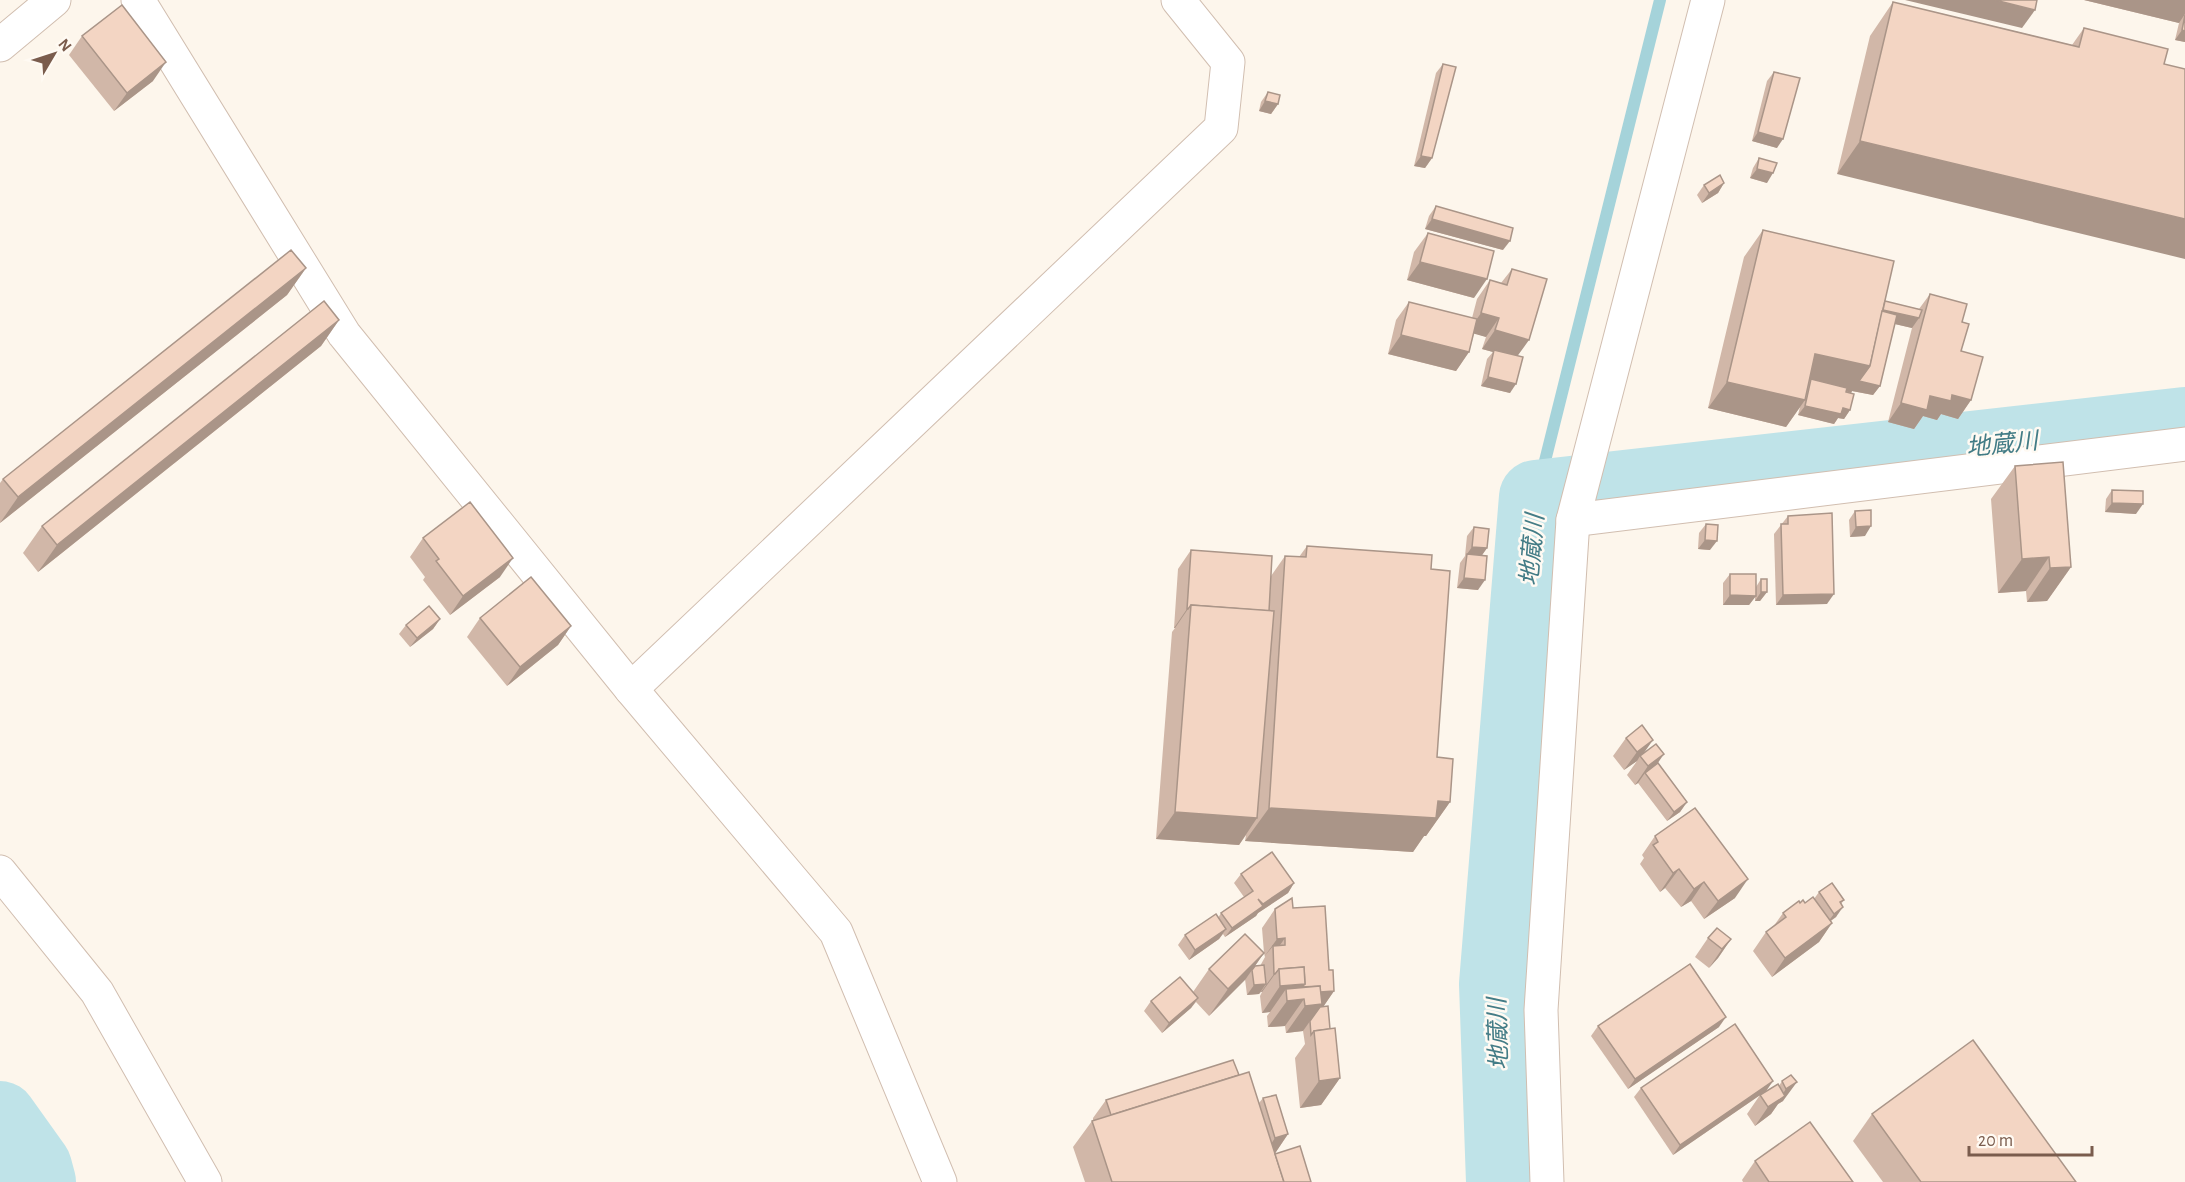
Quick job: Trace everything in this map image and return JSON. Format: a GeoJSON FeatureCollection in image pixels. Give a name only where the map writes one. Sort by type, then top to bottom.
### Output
{"type":"FeatureCollection","features":[{"type":"Feature","properties":{"kind":"street"},"geometry":{"type":"LineString","coordinates":[[0,45],[54,0]]}},
{"type":"Feature","properties":{"kind":"street"},"geometry":{"type":"LineString","coordinates":[[138,0],[344,334],[631,689],[836,932],[940,1182]]}},
{"type":"Feature","properties":{"kind":"street"},"geometry":{"type":"LineString","coordinates":[[631,689],[1221,128],[1228,62],[1178,0]]}},
{"type":"Feature","properties":{"kind":"street"},"geometry":{"type":"LineString","coordinates":[[1547,1182],[1541,1010],[1573,520],[1708,0]]}},
{"type":"Feature","properties":{"kind":"street"},"geometry":{"type":"LineString","coordinates":[[1573,520],[2185,444]]}},
{"type":"Feature","properties":{"kind":"street"},"geometry":{"type":"LineString","coordinates":[[0,872],[98,992],[205,1182]]}},
{"type":"Feature","properties":{"kind":"building"},"geometry":{"type":"Polygon","coordinates":[[[1995,0],[2037,0],[2035,10],[1995,0]]]}},
{"type":"Feature","properties":{"kind":"building"},"geometry":{"type":"Polygon","coordinates":[[[1893,2],[2079,47],[2084,28],[2168,49],[2164,64],[2185,69],[2185,219],[1860,141],[1893,2]]]}},
{"type":"Feature","properties":{"kind":"building"},"geometry":{"type":"Polygon","coordinates":[[[122,5],[166,62],[127,93],[82,36],[122,5]]]}},
{"type":"Feature","properties":{"kind":"building"},"geometry":{"type":"Polygon","coordinates":[[[2185,15],[2185,31],[2182,30],[2185,15]]]}},
{"type":"Feature","properties":{"kind":"building"},"geometry":{"type":"Polygon","coordinates":[[[1443,64],[1456,67],[1432,158],[1421,156],[1443,64]]]}},
{"type":"Feature","properties":{"kind":"building"},"geometry":{"type":"Polygon","coordinates":[[[1774,72],[1800,78],[1783,139],[1758,132],[1774,72]]]}},
{"type":"Feature","properties":{"kind":"building"},"geometry":{"type":"Polygon","coordinates":[[[1268,92],[1280,95],[1278,104],[1265,101],[1268,92]]]}},
{"type":"Feature","properties":{"kind":"building"},"geometry":{"type":"Polygon","coordinates":[[[1759,158],[1777,163],[1773,173],[1757,169],[1759,158]]]}},
{"type":"Feature","properties":{"kind":"building"},"geometry":{"type":"Polygon","coordinates":[[[1720,175],[1724,183],[1709,193],[1704,185],[1720,175]]]}},
{"type":"Feature","properties":{"kind":"building"},"geometry":{"type":"Polygon","coordinates":[[[1436,206],[1513,228],[1510,241],[1432,219],[1436,206]]]}},
{"type":"Feature","properties":{"kind":"building"},"geometry":{"type":"Polygon","coordinates":[[[1763,230],[1894,261],[1870,366],[1815,354],[1805,400],[1727,382],[1763,230]]]}},
{"type":"Feature","properties":{"kind":"building"},"geometry":{"type":"Polygon","coordinates":[[[1428,233],[1494,251],[1487,279],[1420,262],[1428,233]]]}},
{"type":"Feature","properties":{"kind":"building"},"geometry":{"type":"Polygon","coordinates":[[[291,250],[306,268],[18,497],[3,479],[291,250]]]}},
{"type":"Feature","properties":{"kind":"building"},"geometry":{"type":"Polygon","coordinates":[[[1512,269],[1547,279],[1529,340],[1495,330],[1499,318],[1481,313],[1490,280],[1507,285],[1512,269]]]}},
{"type":"Feature","properties":{"kind":"building"},"geometry":{"type":"Polygon","coordinates":[[[1930,294],[1967,304],[1962,322],[1969,324],[1961,351],[1983,357],[1971,400],[1952,395],[1951,401],[1930,396],[1927,410],[1901,403],[1930,294]]]}},
{"type":"Feature","properties":{"kind":"building"},"geometry":{"type":"Polygon","coordinates":[[[324,301],[339,320],[57,545],[42,526],[324,301]]]}},
{"type":"Feature","properties":{"kind":"building"},"geometry":{"type":"Polygon","coordinates":[[[1885,301],[1922,310],[1919,318],[1883,310],[1885,301]]]}},
{"type":"Feature","properties":{"kind":"building"},"geometry":{"type":"Polygon","coordinates":[[[1409,302],[1477,319],[1469,352],[1401,335],[1409,302]]]}},
{"type":"Feature","properties":{"kind":"building"},"geometry":{"type":"Polygon","coordinates":[[[1882,311],[1897,315],[1880,386],[1859,381],[1870,366],[1882,311]]]}},
{"type":"Feature","properties":{"kind":"building"},"geometry":{"type":"Polygon","coordinates":[[[1494,350],[1523,357],[1516,384],[1488,377],[1494,350]]]}},
{"type":"Feature","properties":{"kind":"building"},"geometry":{"type":"Polygon","coordinates":[[[1811,379],[1847,388],[1846,392],[1854,394],[1850,410],[1843,408],[1841,414],[1805,406],[1811,379]]]}},
{"type":"Feature","properties":{"kind":"building"},"geometry":{"type":"Polygon","coordinates":[[[2063,462],[2071,567],[2050,568],[2049,557],[2022,559],[2015,466],[2063,462]]]}},
{"type":"Feature","properties":{"kind":"building"},"geometry":{"type":"Polygon","coordinates":[[[2112,490],[2143,491],[2143,504],[2112,503],[2112,490]]]}},
{"type":"Feature","properties":{"kind":"building"},"geometry":{"type":"Polygon","coordinates":[[[470,502],[513,558],[463,596],[436,561],[439,559],[423,538],[470,502]]]}},
{"type":"Feature","properties":{"kind":"building"},"geometry":{"type":"Polygon","coordinates":[[[1871,510],[1871,526],[1856,527],[1855,511],[1871,510]]]}},
{"type":"Feature","properties":{"kind":"building"},"geometry":{"type":"Polygon","coordinates":[[[1832,513],[1834,594],[1783,595],[1781,524],[1788,524],[1788,516],[1832,513]]]}},
{"type":"Feature","properties":{"kind":"building"},"geometry":{"type":"Polygon","coordinates":[[[1706,524],[1718,525],[1717,541],[1705,540],[1706,524]]]}},
{"type":"Feature","properties":{"kind":"building"},"geometry":{"type":"Polygon","coordinates":[[[1474,527],[1489,529],[1487,548],[1472,547],[1474,527]]]}},
{"type":"Feature","properties":{"kind":"building"},"geometry":{"type":"Polygon","coordinates":[[[1307,546],[1432,555],[1431,569],[1450,571],[1437,757],[1453,759],[1450,802],[1438,801],[1436,818],[1269,808],[1285,556],[1306,557],[1307,546]]]}},
{"type":"Feature","properties":{"kind":"building"},"geometry":{"type":"Polygon","coordinates":[[[1191,550],[1272,556],[1269,611],[1191,605],[1187,609],[1191,550]]]}},
{"type":"Feature","properties":{"kind":"building"},"geometry":{"type":"Polygon","coordinates":[[[1467,554],[1487,556],[1485,580],[1464,578],[1467,554]]]}},
{"type":"Feature","properties":{"kind":"building"},"geometry":{"type":"Polygon","coordinates":[[[1730,574],[1756,574],[1756,596],[1730,595],[1730,574]]]}},
{"type":"Feature","properties":{"kind":"building"},"geometry":{"type":"Polygon","coordinates":[[[531,577],[571,626],[520,667],[480,618],[531,577]]]}},
{"type":"Feature","properties":{"kind":"building"},"geometry":{"type":"Polygon","coordinates":[[[1761,579],[1767,579],[1767,592],[1761,592],[1761,579]]]}},
{"type":"Feature","properties":{"kind":"building"},"geometry":{"type":"Polygon","coordinates":[[[1191,605],[1274,611],[1257,818],[1175,812],[1191,605]]]}},
{"type":"Feature","properties":{"kind":"building"},"geometry":{"type":"Polygon","coordinates":[[[429,606],[440,619],[417,638],[406,625],[429,606]]]}},
{"type":"Feature","properties":{"kind":"building"},"geometry":{"type":"Polygon","coordinates":[[[1642,725],[1653,740],[1637,752],[1626,738],[1642,725]]]}},
{"type":"Feature","properties":{"kind":"building"},"geometry":{"type":"Polygon","coordinates":[[[1656,744],[1664,754],[1648,766],[1640,756],[1656,744]]]}},
{"type":"Feature","properties":{"kind":"building"},"geometry":{"type":"Polygon","coordinates":[[[1658,763],[1687,802],[1674,812],[1645,773],[1658,763]]]}},
{"type":"Feature","properties":{"kind":"building"},"geometry":{"type":"Polygon","coordinates":[[[1695,808],[1748,879],[1718,901],[1704,882],[1694,889],[1679,869],[1673,873],[1653,845],[1658,842],[1655,836],[1695,808]]]}},
{"type":"Feature","properties":{"kind":"building"},"geometry":{"type":"Polygon","coordinates":[[[1272,852],[1294,883],[1263,904],[1258,899],[1263,906],[1232,928],[1221,913],[1253,891],[1241,874],[1272,852]]]}},
{"type":"Feature","properties":{"kind":"building"},"geometry":{"type":"Polygon","coordinates":[[[1832,883],[1844,900],[1840,902],[1843,907],[1834,914],[1819,892],[1832,883]]]}},
{"type":"Feature","properties":{"kind":"building"},"geometry":{"type":"Polygon","coordinates":[[[1813,897],[1832,923],[1785,958],[1766,932],[1786,917],[1783,913],[1799,901],[1800,903],[1803,900],[1805,903],[1813,897]]]}},
{"type":"Feature","properties":{"kind":"building"},"geometry":{"type":"Polygon","coordinates":[[[1292,898],[1293,908],[1325,906],[1329,970],[1333,970],[1334,991],[1320,992],[1320,986],[1302,987],[1305,984],[1304,967],[1279,969],[1274,974],[1273,946],[1285,945],[1285,938],[1277,939],[1275,909],[1292,898]]]}},
{"type":"Feature","properties":{"kind":"building"},"geometry":{"type":"Polygon","coordinates":[[[1216,914],[1226,929],[1195,950],[1185,935],[1216,914]]]}},
{"type":"Feature","properties":{"kind":"building"},"geometry":{"type":"Polygon","coordinates":[[[1717,928],[1731,939],[1722,949],[1708,938],[1717,928]]]}},
{"type":"Feature","properties":{"kind":"building"},"geometry":{"type":"Polygon","coordinates":[[[1245,934],[1264,953],[1228,989],[1209,969],[1245,934]]]}},
{"type":"Feature","properties":{"kind":"building"},"geometry":{"type":"Polygon","coordinates":[[[1690,964],[1726,1017],[1635,1079],[1598,1026],[1690,964]]]}},
{"type":"Feature","properties":{"kind":"building"},"geometry":{"type":"Polygon","coordinates":[[[1264,965],[1266,984],[1254,985],[1252,970],[1255,966],[1264,965]]]}},
{"type":"Feature","properties":{"kind":"building"},"geometry":{"type":"Polygon","coordinates":[[[1304,967],[1305,984],[1280,986],[1279,969],[1304,967]]]}},
{"type":"Feature","properties":{"kind":"building"},"geometry":{"type":"Polygon","coordinates":[[[1180,977],[1198,998],[1169,1023],[1151,1001],[1180,977]]]}},
{"type":"Feature","properties":{"kind":"building"},"geometry":{"type":"Polygon","coordinates":[[[1320,986],[1322,1004],[1305,1006],[1304,999],[1287,1001],[1286,989],[1320,986]]]}},
{"type":"Feature","properties":{"kind":"building"},"geometry":{"type":"Polygon","coordinates":[[[1328,1006],[1330,1029],[1314,1031],[1311,1035],[1310,1021],[1320,1007],[1328,1006]]]}},
{"type":"Feature","properties":{"kind":"building"},"geometry":{"type":"Polygon","coordinates":[[[1735,1024],[1773,1081],[1680,1145],[1641,1088],[1735,1024]]]}},
{"type":"Feature","properties":{"kind":"building"},"geometry":{"type":"Polygon","coordinates":[[[1335,1028],[1340,1078],[1319,1081],[1314,1031],[1335,1028]]]}},
{"type":"Feature","properties":{"kind":"building"},"geometry":{"type":"Polygon","coordinates":[[[1973,1040],[2076,1182],[1921,1182],[1872,1114],[1973,1040]]]}},
{"type":"Feature","properties":{"kind":"building"},"geometry":{"type":"Polygon","coordinates":[[[1233,1060],[1239,1075],[1111,1115],[1106,1100],[1233,1060]]]}},
{"type":"Feature","properties":{"kind":"building"},"geometry":{"type":"Polygon","coordinates":[[[1249,1072],[1284,1182],[1112,1182],[1092,1121],[1249,1072]]]}},
{"type":"Feature","properties":{"kind":"building"},"geometry":{"type":"Polygon","coordinates":[[[1791,1075],[1797,1082],[1786,1089],[1782,1081],[1791,1075]]]}},
{"type":"Feature","properties":{"kind":"building"},"geometry":{"type":"Polygon","coordinates":[[[1778,1084],[1785,1096],[1768,1107],[1760,1095],[1778,1084]]]}},
{"type":"Feature","properties":{"kind":"building"},"geometry":{"type":"Polygon","coordinates":[[[1276,1095],[1288,1134],[1275,1138],[1263,1098],[1276,1095]]]}},
{"type":"Feature","properties":{"kind":"building"},"geometry":{"type":"Polygon","coordinates":[[[1810,1122],[1853,1182],[1769,1182],[1755,1161],[1810,1122]]]}},
{"type":"Feature","properties":{"kind":"building"},"geometry":{"type":"Polygon","coordinates":[[[1300,1146],[1311,1182],[1284,1182],[1275,1154],[1300,1146]]]}},
{"type":"Feature","properties":{"kind":"waterway"},"geometry":{"type":"LineString","coordinates":[[1536,497],[1660,0]]}},
{"type":"Feature","properties":{"kind":"waterway","name":"地蔵川"},"geometry":{"type":"LineString","coordinates":[[1503,1182],[1496,984],[1536,497],[2185,424]]}},
{"type":"Feature","properties":{"kind":"waterway","name":"地蔵川"},"geometry":{"type":"LineString","coordinates":[[0,1118],[35,1167],[39,1182]]}}]}
